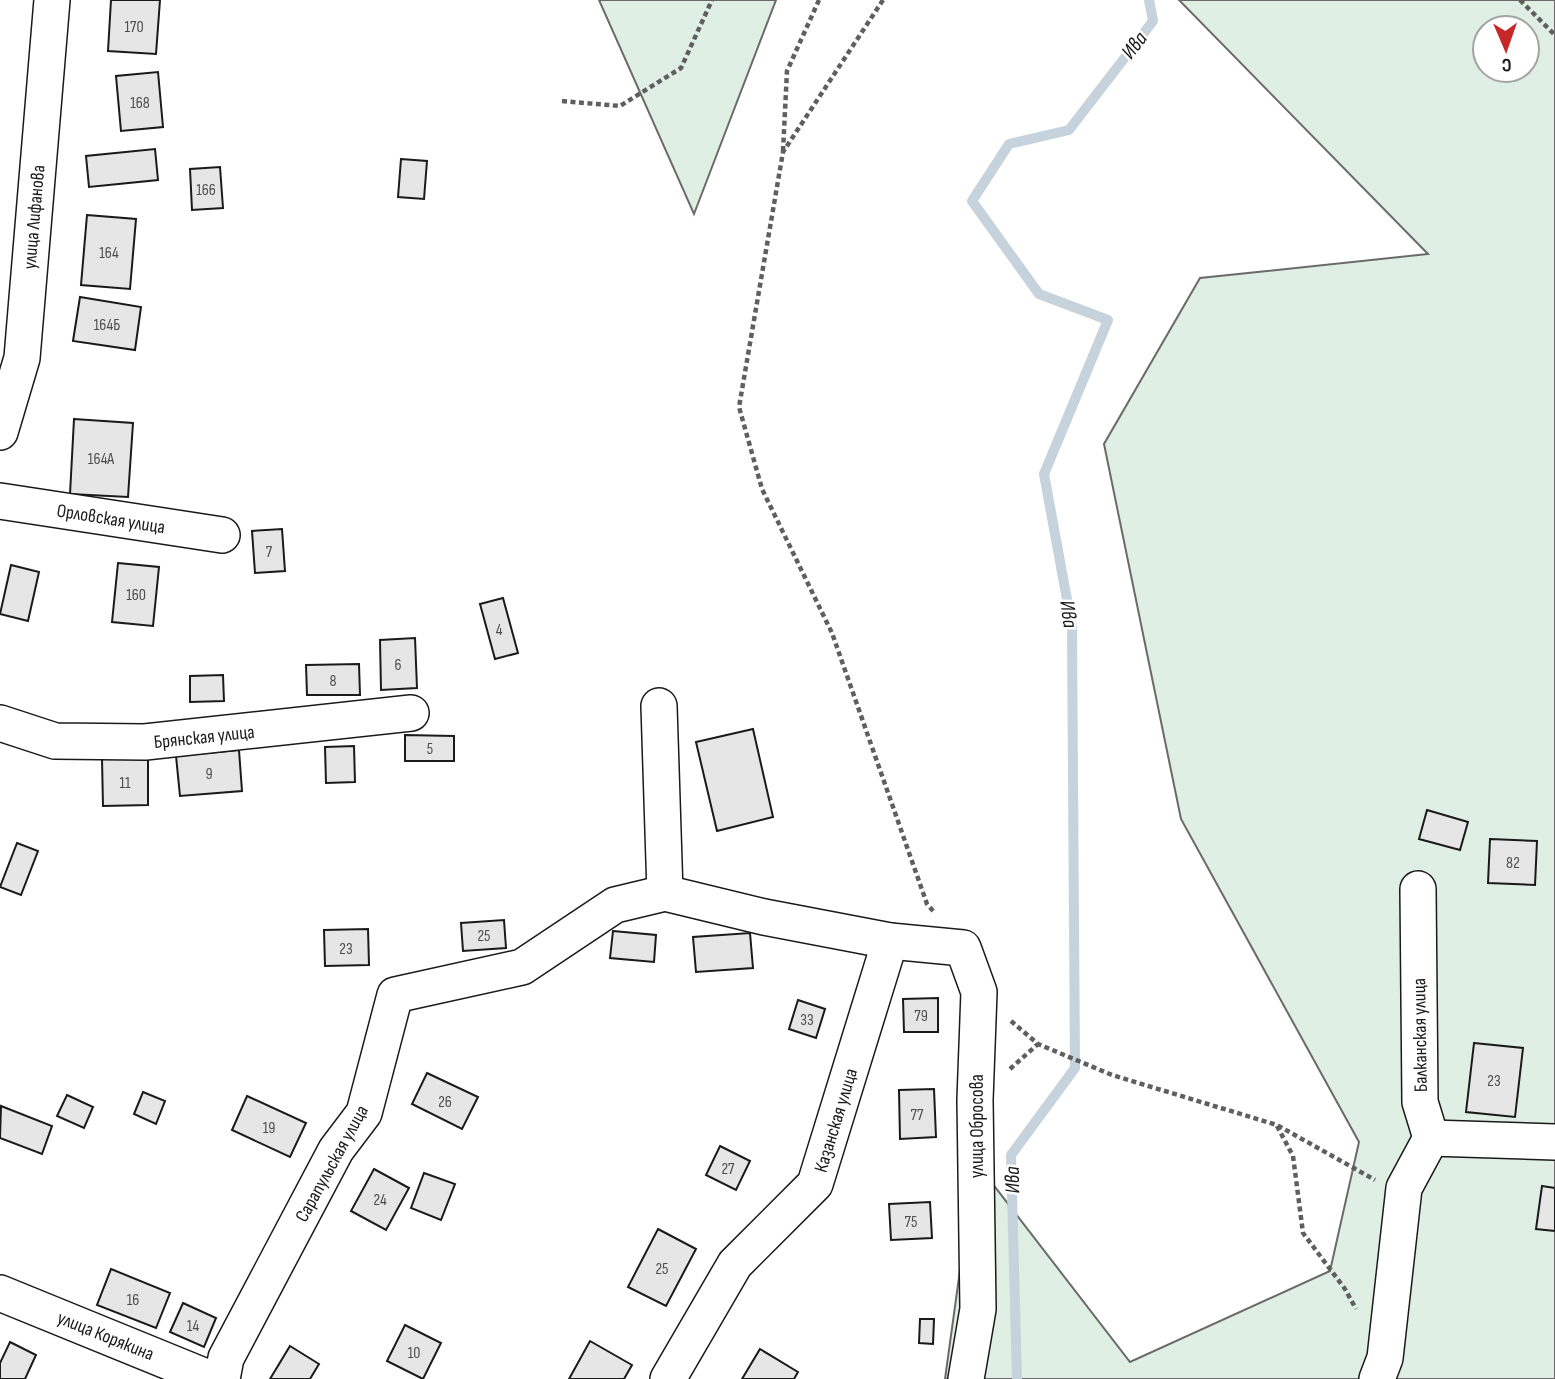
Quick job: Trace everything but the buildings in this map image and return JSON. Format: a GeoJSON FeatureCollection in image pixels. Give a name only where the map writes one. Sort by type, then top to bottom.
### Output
{"type":"FeatureCollection","features":[{"type":"Feature","properties":{"kind":"street","name":"улица Лифанова"},"geometry":{"type":"LineString","coordinates":[[0,432],[22,358],[52,0]]}},
{"type":"Feature","properties":{"kind":"street","name":"Орловская улица"},"geometry":{"type":"LineString","coordinates":[[0,501],[222,535]]}},
{"type":"Feature","properties":{"kind":"street"},"geometry":{"type":"LineString","coordinates":[[659,706],[664,893]]}},
{"type":"Feature","properties":{"kind":"street","name":"Брянская улица"},"geometry":{"type":"LineString","coordinates":[[0,723],[55,741],[145,742],[411,713]]}},
{"type":"Feature","properties":{"kind":"street","name":"Балканская улица"},"geometry":{"type":"LineString","coordinates":[[1418,889],[1420,1102],[1431,1138]]}},
{"type":"Feature","properties":{"kind":"street","name":"Сарапульская улица"},"geometry":{"type":"LineString","coordinates":[[222,1379],[226,1358],[336,1150],[364,1113],[395,995],[522,967],[615,905],[664,893],[764,917],[890,941]]}},
{"type":"Feature","properties":{"kind":"street"},"geometry":{"type":"LineString","coordinates":[[890,941],[963,948]]}},
{"type":"Feature","properties":{"kind":"street","name":"Казанская улица"},"geometry":{"type":"LineString","coordinates":[[668,1379],[734,1264],[815,1184],[890,941]]}},
{"type":"Feature","properties":{"kind":"street","name":"улица Обросова"},"geometry":{"type":"LineString","coordinates":[[963,948],[979,992],[975,1100],[978,1309],[966,1379]]}},
{"type":"Feature","properties":{"kind":"street"},"geometry":{"type":"LineString","coordinates":[[1377,1379],[1385,1358],[1404,1188],[1431,1138],[1555,1142]]}},
{"type":"Feature","properties":{"kind":"street","name":"улица Корякина"},"geometry":{"type":"LineString","coordinates":[[0,1293],[211,1379]]}},
{"type":"Feature","properties":{"kind":"path"},"geometry":{"type":"LineString","coordinates":[[562,101],[620,106],[681,68],[712,0]]}},
{"type":"Feature","properties":{"kind":"path"},"geometry":{"type":"LineString","coordinates":[[818,0],[787,71],[783,152],[738,407],[762,489],[832,633],[926,904],[963,948]]}},
{"type":"Feature","properties":{"kind":"path"},"geometry":{"type":"LineString","coordinates":[[783,152],[883,0]]}},
{"type":"Feature","properties":{"kind":"path"},"geometry":{"type":"LineString","coordinates":[[1520,0],[1555,34]]}},
{"type":"Feature","properties":{"kind":"path"},"geometry":{"type":"LineString","coordinates":[[1038,1044],[1112,1075],[1277,1125],[1379,1183]]}},
{"type":"Feature","properties":{"kind":"path"},"geometry":{"type":"LineString","coordinates":[[1277,1125],[1293,1156],[1303,1233],[1345,1289],[1358,1312]]}},
{"type":"Feature","properties":{"kind":"green space"},"geometry":{"type":"Polygon","coordinates":[[[599,0],[776,0],[694,214],[599,0]]]}},
{"type":"Feature","properties":{"kind":"green space"},"geometry":{"type":"Polygon","coordinates":[[[1179,0],[1555,0],[1555,1379],[945,1379],[975,1161],[1130,1362],[1330,1271],[1359,1142],[1181,819],[1104,444],[1200,278],[1428,254],[1179,0]]]}},
{"type":"Feature","properties":{"kind":"waterway","name":"Ива"},"geometry":{"type":"LineString","coordinates":[[1017,1379],[1011,1155],[1075,1068],[1072,627],[1044,474],[1108,320],[1039,294],[972,201],[1009,144],[1069,130],[1153,21],[1149,0]]}}]}
